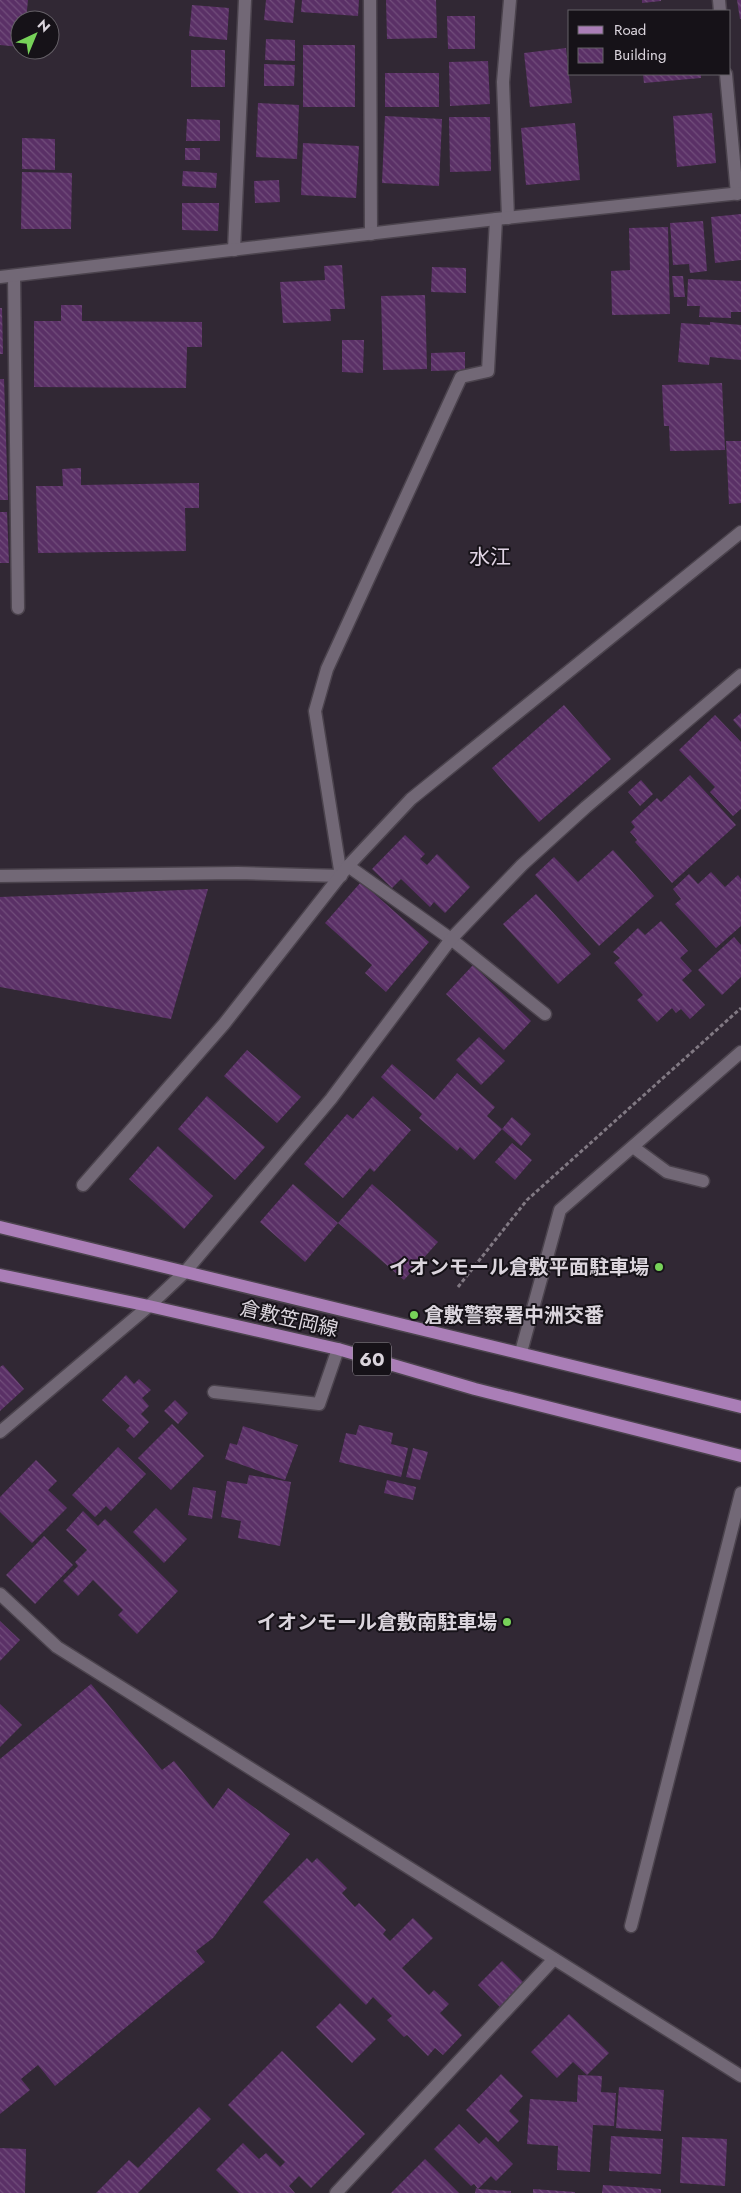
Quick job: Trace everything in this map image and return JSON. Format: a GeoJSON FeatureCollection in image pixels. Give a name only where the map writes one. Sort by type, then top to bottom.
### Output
{"type":"FeatureCollection","features":[{"type":"Feature","properties":{"kind":"main road","name":"倉敷笠岡線"},"geometry":{"type":"LineString","coordinates":[[0,1227],[741,1407]]}},
{"type":"Feature","properties":{"kind":"main road","name":"倉敷笠岡線"},"geometry":{"type":"LineString","coordinates":[[0,1276],[149,1306],[338,1349],[475,1389],[741,1455]]}},
{"type":"Feature","properties":{"kind":"street"},"geometry":{"type":"LineString","coordinates":[[234,250],[245,0]]}},
{"type":"Feature","properties":{"kind":"street"},"geometry":{"type":"LineString","coordinates":[[370,0],[371,234]]}},
{"type":"Feature","properties":{"kind":"street"},"geometry":{"type":"LineString","coordinates":[[345,871],[315,712],[327,669],[461,376],[488,371],[502,219],[503,82],[510,0]]}},
{"type":"Feature","properties":{"kind":"street"},"geometry":{"type":"LineString","coordinates":[[0,277],[502,219],[739,194],[726,75]]}},
{"type":"Feature","properties":{"kind":"street"},"geometry":{"type":"LineString","coordinates":[[14,276],[18,608]]}},
{"type":"Feature","properties":{"kind":"street"},"geometry":{"type":"LineString","coordinates":[[83,1185],[224,1024],[345,871],[411,799],[741,532]]}},
{"type":"Feature","properties":{"kind":"street"},"geometry":{"type":"LineString","coordinates":[[0,1432],[149,1306],[185,1272],[331,1099],[450,939],[522,866],[586,807],[741,675]]}},
{"type":"Feature","properties":{"kind":"street"},"geometry":{"type":"LineString","coordinates":[[0,876],[345,871],[450,939],[545,1014]]}},
{"type":"Feature","properties":{"kind":"street"},"geometry":{"type":"LineString","coordinates":[[520,1352],[560,1210],[741,1052]]}},
{"type":"Feature","properties":{"kind":"street"},"geometry":{"type":"LineString","coordinates":[[632,1147],[667,1172],[702,1181]]}},
{"type":"Feature","properties":{"kind":"street"},"geometry":{"type":"LineString","coordinates":[[214,1392],[319,1404],[338,1349]]}},
{"type":"Feature","properties":{"kind":"street"},"geometry":{"type":"LineString","coordinates":[[631,1926],[741,1493]]}},
{"type":"Feature","properties":{"kind":"street"},"geometry":{"type":"LineString","coordinates":[[0,1594],[57,1647],[741,2076]]}},
{"type":"Feature","properties":{"kind":"street"},"geometry":{"type":"LineString","coordinates":[[336,2193],[554,1958]]}},
{"type":"Feature","properties":{"kind":"path"},"geometry":{"type":"LineString","coordinates":[[458,1286],[527,1200],[741,1008]]}},
{"type":"Feature","properties":{"kind":"building"},"geometry":{"type":"Polygon","coordinates":[[[0,0],[28,0],[27,10],[10,10],[10,46],[0,45],[0,0]]]}},
{"type":"Feature","properties":{"kind":"building"},"geometry":{"type":"Polygon","coordinates":[[[266,0],[295,0],[293,23],[264,20],[266,0]]]}},
{"type":"Feature","properties":{"kind":"building"},"geometry":{"type":"Polygon","coordinates":[[[302,0],[359,0],[358,16],[301,12],[302,0]]]}},
{"type":"Feature","properties":{"kind":"building"},"geometry":{"type":"Polygon","coordinates":[[[386,0],[436,0],[437,38],[387,39],[386,0]]]}},
{"type":"Feature","properties":{"kind":"building"},"geometry":{"type":"Polygon","coordinates":[[[642,0],[661,0],[661,1],[642,3],[642,0]]]}},
{"type":"Feature","properties":{"kind":"building"},"geometry":{"type":"Polygon","coordinates":[[[737,0],[741,0],[741,19],[740,19],[737,0]]]}},
{"type":"Feature","properties":{"kind":"building"},"geometry":{"type":"Polygon","coordinates":[[[192,5],[229,8],[227,40],[189,36],[192,5]]]}},
{"type":"Feature","properties":{"kind":"building"},"geometry":{"type":"Polygon","coordinates":[[[447,16],[475,16],[475,49],[448,49],[447,16]]]}},
{"type":"Feature","properties":{"kind":"building"},"geometry":{"type":"Polygon","coordinates":[[[266,39],[295,40],[295,61],[265,60],[266,39]]]}},
{"type":"Feature","properties":{"kind":"building"},"geometry":{"type":"Polygon","coordinates":[[[303,45],[355,45],[355,107],[303,107],[303,45]]]}},
{"type":"Feature","properties":{"kind":"building"},"geometry":{"type":"Polygon","coordinates":[[[566,48],[572,103],[530,107],[524,53],[566,48]]]}},
{"type":"Feature","properties":{"kind":"building"},"geometry":{"type":"Polygon","coordinates":[[[191,50],[225,50],[225,87],[191,87],[191,50]]]}},
{"type":"Feature","properties":{"kind":"building"},"geometry":{"type":"Polygon","coordinates":[[[488,61],[490,104],[450,106],[449,62],[488,61]]]}},
{"type":"Feature","properties":{"kind":"building"},"geometry":{"type":"Polygon","coordinates":[[[264,64],[295,65],[294,86],[264,86],[264,64]]]}},
{"type":"Feature","properties":{"kind":"building"},"geometry":{"type":"Polygon","coordinates":[[[385,73],[439,73],[439,107],[385,107],[385,73]]]}},
{"type":"Feature","properties":{"kind":"building"},"geometry":{"type":"Polygon","coordinates":[[[643,75],[701,75],[701,78],[644,83],[643,75]]]}},
{"type":"Feature","properties":{"kind":"building"},"geometry":{"type":"Polygon","coordinates":[[[258,103],[299,105],[297,159],[256,157],[258,103]]]}},
{"type":"Feature","properties":{"kind":"building"},"geometry":{"type":"Polygon","coordinates":[[[712,113],[716,163],[677,167],[673,116],[712,113]]]}},
{"type":"Feature","properties":{"kind":"building"},"geometry":{"type":"Polygon","coordinates":[[[385,116],[442,119],[439,186],[382,183],[385,116]]]}},
{"type":"Feature","properties":{"kind":"building"},"geometry":{"type":"Polygon","coordinates":[[[449,117],[490,117],[491,171],[450,172],[449,117]]]}},
{"type":"Feature","properties":{"kind":"building"},"geometry":{"type":"Polygon","coordinates":[[[187,119],[220,120],[220,141],[186,141],[187,119]]]}},
{"type":"Feature","properties":{"kind":"building"},"geometry":{"type":"Polygon","coordinates":[[[575,123],[580,180],[526,185],[521,128],[575,123]]]}},
{"type":"Feature","properties":{"kind":"building"},"geometry":{"type":"Polygon","coordinates":[[[22,138],[55,139],[55,170],[22,169],[22,138]]]}},
{"type":"Feature","properties":{"kind":"building"},"geometry":{"type":"Polygon","coordinates":[[[303,143],[359,146],[356,198],[301,195],[303,143]]]}},
{"type":"Feature","properties":{"kind":"building"},"geometry":{"type":"Polygon","coordinates":[[[185,148],[200,148],[200,160],[185,160],[185,148]]]}},
{"type":"Feature","properties":{"kind":"building"},"geometry":{"type":"Polygon","coordinates":[[[183,171],[217,173],[216,188],[182,186],[183,171]]]}},
{"type":"Feature","properties":{"kind":"building"},"geometry":{"type":"Polygon","coordinates":[[[22,172],[72,173],[71,229],[21,229],[22,172]]]}},
{"type":"Feature","properties":{"kind":"building"},"geometry":{"type":"Polygon","coordinates":[[[279,180],[280,202],[255,203],[254,181],[279,180]]]}},
{"type":"Feature","properties":{"kind":"building"},"geometry":{"type":"Polygon","coordinates":[[[182,203],[219,203],[218,231],[182,230],[182,203]]]}},
{"type":"Feature","properties":{"kind":"building"},"geometry":{"type":"Polygon","coordinates":[[[741,214],[741,260],[715,263],[711,217],[741,214]]]}},
{"type":"Feature","properties":{"kind":"building"},"geometry":{"type":"Polygon","coordinates":[[[703,221],[707,271],[690,273],[689,264],[673,265],[670,223],[703,221]]]}},
{"type":"Feature","properties":{"kind":"building"},"geometry":{"type":"Polygon","coordinates":[[[668,227],[670,314],[612,315],[611,271],[630,270],[629,228],[668,227]]]}},
{"type":"Feature","properties":{"kind":"building"},"geometry":{"type":"Polygon","coordinates":[[[342,265],[345,309],[330,309],[331,321],[283,323],[280,282],[325,280],[324,266],[342,265]]]}},
{"type":"Feature","properties":{"kind":"building"},"geometry":{"type":"Polygon","coordinates":[[[432,267],[466,268],[466,293],[431,292],[432,267]]]}},
{"type":"Feature","properties":{"kind":"building"},"geometry":{"type":"Polygon","coordinates":[[[672,276],[683,276],[685,297],[674,297],[672,276]]]}},
{"type":"Feature","properties":{"kind":"building"},"geometry":{"type":"Polygon","coordinates":[[[688,279],[741,281],[741,312],[731,312],[731,318],[699,317],[700,306],[687,306],[688,279]]]}},
{"type":"Feature","properties":{"kind":"building"},"geometry":{"type":"Polygon","coordinates":[[[425,295],[427,369],[383,370],[381,296],[425,295]]]}},
{"type":"Feature","properties":{"kind":"building"},"geometry":{"type":"Polygon","coordinates":[[[61,305],[82,305],[82,321],[202,322],[202,347],[187,347],[186,388],[34,387],[34,321],[61,321],[61,305]]]}},
{"type":"Feature","properties":{"kind":"building"},"geometry":{"type":"Polygon","coordinates":[[[0,308],[2,308],[3,354],[0,354],[0,308]]]}},
{"type":"Feature","properties":{"kind":"building"},"geometry":{"type":"Polygon","coordinates":[[[710,322],[741,325],[741,360],[710,357],[709,365],[678,362],[681,323],[710,325],[710,322]]]}},
{"type":"Feature","properties":{"kind":"building"},"geometry":{"type":"Polygon","coordinates":[[[342,340],[364,340],[363,373],[342,372],[342,340]]]}},
{"type":"Feature","properties":{"kind":"building"},"geometry":{"type":"Polygon","coordinates":[[[465,352],[465,370],[431,371],[431,353],[465,352]]]}},
{"type":"Feature","properties":{"kind":"building"},"geometry":{"type":"Polygon","coordinates":[[[0,379],[4,379],[8,500],[0,500],[0,379]]]}},
{"type":"Feature","properties":{"kind":"building"},"geometry":{"type":"Polygon","coordinates":[[[722,383],[725,450],[670,451],[669,426],[664,426],[662,385],[722,383]]]}},
{"type":"Feature","properties":{"kind":"building"},"geometry":{"type":"Polygon","coordinates":[[[726,441],[741,441],[741,503],[729,504],[726,441]]]}},
{"type":"Feature","properties":{"kind":"building"},"geometry":{"type":"Polygon","coordinates":[[[81,468],[81,485],[199,483],[199,508],[185,508],[186,551],[38,553],[36,486],[63,486],[62,469],[81,468]]]}},
{"type":"Feature","properties":{"kind":"building"},"geometry":{"type":"Polygon","coordinates":[[[0,512],[7,512],[9,563],[0,563],[0,512]]]}},
{"type":"Feature","properties":{"kind":"building"},"geometry":{"type":"Polygon","coordinates":[[[564,705],[611,759],[539,822],[492,768],[564,705]]]}},
{"type":"Feature","properties":{"kind":"building"},"geometry":{"type":"Polygon","coordinates":[[[741,713],[741,729],[733,720],[741,713]]]}},
{"type":"Feature","properties":{"kind":"building"},"geometry":{"type":"Polygon","coordinates":[[[715,715],[741,742],[741,809],[733,816],[710,792],[715,787],[679,750],[715,715]]]}},
{"type":"Feature","properties":{"kind":"building"},"geometry":{"type":"Polygon","coordinates":[[[690,775],[736,825],[672,883],[635,842],[637,840],[630,832],[635,827],[631,822],[657,798],[661,802],[690,775]]]}},
{"type":"Feature","properties":{"kind":"building"},"geometry":{"type":"Polygon","coordinates":[[[641,780],[653,794],[640,806],[628,792],[641,780]]]}},
{"type":"Feature","properties":{"kind":"building"},"geometry":{"type":"Polygon","coordinates":[[[405,835],[425,854],[420,859],[427,865],[437,854],[470,887],[445,913],[434,902],[430,907],[401,879],[392,888],[372,869],[405,835]]]}},
{"type":"Feature","properties":{"kind":"building"},"geometry":{"type":"Polygon","coordinates":[[[613,850],[654,896],[599,946],[535,875],[554,857],[578,882],[613,850]]]}},
{"type":"Feature","properties":{"kind":"building"},"geometry":{"type":"Polygon","coordinates":[[[711,872],[725,887],[738,875],[741,879],[741,926],[716,948],[675,904],[681,899],[673,889],[689,874],[698,884],[711,872]]]}},
{"type":"Feature","properties":{"kind":"building"},"geometry":{"type":"Polygon","coordinates":[[[361,882],[429,942],[386,992],[365,973],[372,965],[325,923],[361,882]]]}},
{"type":"Feature","properties":{"kind":"building"},"geometry":{"type":"Polygon","coordinates":[[[208,889],[171,1019],[0,987],[0,897],[208,889]]]}},
{"type":"Feature","properties":{"kind":"building"},"geometry":{"type":"Polygon","coordinates":[[[536,894],[591,954],[558,984],[503,924],[536,894]]]}},
{"type":"Feature","properties":{"kind":"building"},"geometry":{"type":"Polygon","coordinates":[[[661,921],[688,951],[680,958],[692,971],[682,980],[705,1005],[690,1019],[681,1009],[676,1013],[672,1008],[657,1022],[637,1000],[643,995],[614,963],[620,958],[613,952],[638,928],[645,935],[661,921]]]}},
{"type":"Feature","properties":{"kind":"building"},"geometry":{"type":"Polygon","coordinates":[[[734,937],[741,945],[741,977],[722,995],[698,970],[734,937]]]}},
{"type":"Feature","properties":{"kind":"building"},"geometry":{"type":"Polygon","coordinates":[[[473,965],[531,1021],[504,1050],[446,994],[473,965]]]}},
{"type":"Feature","properties":{"kind":"building"},"geometry":{"type":"Polygon","coordinates":[[[479,1037],[505,1061],[481,1085],[456,1060],[479,1037]]]}},
{"type":"Feature","properties":{"kind":"building"},"geometry":{"type":"Polygon","coordinates":[[[247,1050],[301,1097],[277,1123],[224,1076],[247,1050]]]}},
{"type":"Feature","properties":{"kind":"building"},"geometry":{"type":"Polygon","coordinates":[[[392,1064],[434,1100],[457,1073],[495,1107],[487,1116],[502,1129],[474,1160],[460,1147],[457,1151],[419,1118],[422,1114],[381,1077],[392,1064]]]}},
{"type":"Feature","properties":{"kind":"building"},"geometry":{"type":"Polygon","coordinates":[[[207,1096],[265,1147],[235,1180],[178,1129],[207,1096]]]}},
{"type":"Feature","properties":{"kind":"building"},"geometry":{"type":"Polygon","coordinates":[[[373,1096],[411,1130],[374,1172],[370,1168],[343,1198],[304,1164],[347,1114],[353,1119],[373,1096]]]}},
{"type":"Feature","properties":{"kind":"building"},"geometry":{"type":"Polygon","coordinates":[[[512,1117],[531,1134],[521,1146],[502,1129],[512,1117]]]}},
{"type":"Feature","properties":{"kind":"building"},"geometry":{"type":"Polygon","coordinates":[[[512,1143],[532,1160],[515,1180],[495,1162],[512,1143]]]}},
{"type":"Feature","properties":{"kind":"building"},"geometry":{"type":"Polygon","coordinates":[[[158,1146],[213,1196],[184,1229],[129,1179],[158,1146]]]}},
{"type":"Feature","properties":{"kind":"building"},"geometry":{"type":"Polygon","coordinates":[[[293,1184],[338,1223],[305,1262],[260,1222],[293,1184]]]}},
{"type":"Feature","properties":{"kind":"building"},"geometry":{"type":"Polygon","coordinates":[[[372,1184],[438,1242],[404,1280],[338,1223],[372,1184]]]}},
{"type":"Feature","properties":{"kind":"building"},"geometry":{"type":"Polygon","coordinates":[[[3,1365],[24,1389],[0,1411],[0,1367],[3,1365]]]}},
{"type":"Feature","properties":{"kind":"building"},"geometry":{"type":"Polygon","coordinates":[[[126,1375],[134,1384],[139,1379],[151,1390],[142,1398],[149,1406],[141,1414],[149,1422],[134,1438],[126,1430],[130,1426],[102,1400],[126,1375]]]}},
{"type":"Feature","properties":{"kind":"building"},"geometry":{"type":"Polygon","coordinates":[[[175,1400],[188,1413],[178,1424],[164,1411],[175,1400]]]}},
{"type":"Feature","properties":{"kind":"building"},"geometry":{"type":"Polygon","coordinates":[[[172,1424],[204,1456],[171,1490],[138,1458],[172,1424]]]}},
{"type":"Feature","properties":{"kind":"building"},"geometry":{"type":"Polygon","coordinates":[[[359,1425],[393,1433],[391,1444],[408,1448],[401,1477],[339,1462],[346,1433],[356,1435],[359,1425]]]}},
{"type":"Feature","properties":{"kind":"building"},"geometry":{"type":"Polygon","coordinates":[[[243,1426],[298,1445],[285,1480],[225,1459],[230,1443],[237,1445],[243,1426]]]}},
{"type":"Feature","properties":{"kind":"building"},"geometry":{"type":"Polygon","coordinates":[[[118,1447],[146,1474],[111,1511],[106,1506],[95,1517],[72,1495],[118,1447]]]}},
{"type":"Feature","properties":{"kind":"building"},"geometry":{"type":"Polygon","coordinates":[[[413,1448],[428,1452],[420,1480],[406,1477],[413,1448]]]}},
{"type":"Feature","properties":{"kind":"building"},"geometry":{"type":"Polygon","coordinates":[[[36,1460],[57,1481],[48,1490],[67,1508],[32,1543],[0,1512],[0,1497],[36,1460]]]}},
{"type":"Feature","properties":{"kind":"building"},"geometry":{"type":"Polygon","coordinates":[[[249,1475],[291,1482],[280,1546],[238,1538],[241,1521],[221,1517],[227,1481],[247,1484],[249,1475]]]}},
{"type":"Feature","properties":{"kind":"building"},"geometry":{"type":"Polygon","coordinates":[[[387,1480],[416,1487],[413,1500],[384,1493],[387,1480]]]}},
{"type":"Feature","properties":{"kind":"building"},"geometry":{"type":"Polygon","coordinates":[[[193,1487],[216,1491],[212,1519],[188,1515],[193,1487]]]}},
{"type":"Feature","properties":{"kind":"building"},"geometry":{"type":"Polygon","coordinates":[[[156,1508],[187,1539],[164,1563],[133,1532],[156,1508]]]}},
{"type":"Feature","properties":{"kind":"building"},"geometry":{"type":"Polygon","coordinates":[[[83,1511],[98,1526],[105,1519],[178,1591],[137,1634],[118,1615],[123,1610],[93,1580],[78,1596],[63,1581],[78,1566],[75,1562],[87,1550],[66,1530],[83,1511]]]}},
{"type":"Feature","properties":{"kind":"building"},"geometry":{"type":"Polygon","coordinates":[[[44,1536],[73,1565],[35,1604],[6,1575],[44,1536]]]}},
{"type":"Feature","properties":{"kind":"building"},"geometry":{"type":"Polygon","coordinates":[[[0,1621],[20,1640],[0,1661],[0,1621]]]}},
{"type":"Feature","properties":{"kind":"building"},"geometry":{"type":"Polygon","coordinates":[[[91,1684],[162,1770],[174,1761],[213,1809],[228,1788],[290,1834],[213,1938],[196,1951],[205,1962],[55,2086],[38,2065],[21,2079],[30,2090],[0,2114],[0,1759],[91,1684]]]}},
{"type":"Feature","properties":{"kind":"building"},"geometry":{"type":"Polygon","coordinates":[[[0,1704],[22,1725],[0,1747],[0,1704]]]}},
{"type":"Feature","properties":{"kind":"building"},"geometry":{"type":"Polygon","coordinates":[[[307,1858],[312,1863],[317,1858],[347,1888],[342,1893],[355,1907],[359,1903],[386,1930],[383,1934],[390,1941],[413,1918],[433,1938],[402,1968],[429,1995],[434,1990],[449,2004],[440,2013],[462,2035],[443,2055],[435,2048],[428,2056],[407,2035],[404,2037],[387,2020],[392,2016],[373,1997],[366,2005],[263,1902],[307,1858]]]}},
{"type":"Feature","properties":{"kind":"building"},"geometry":{"type":"Polygon","coordinates":[[[502,1961],[524,1983],[500,2007],[478,1985],[502,1961]]]}},
{"type":"Feature","properties":{"kind":"building"},"geometry":{"type":"Polygon","coordinates":[[[340,2003],[376,2039],[352,2063],[316,2027],[340,2003]]]}},
{"type":"Feature","properties":{"kind":"building"},"geometry":{"type":"Polygon","coordinates":[[[569,2014],[609,2053],[587,2075],[573,2062],[557,2078],[531,2052],[569,2014]]]}},
{"type":"Feature","properties":{"kind":"building"},"geometry":{"type":"Polygon","coordinates":[[[282,2051],[365,2134],[311,2188],[299,2176],[289,2186],[295,2193],[239,2193],[216,2170],[243,2143],[259,2159],[266,2153],[280,2167],[285,2162],[228,2105],[282,2051]]]}},
{"type":"Feature","properties":{"kind":"building"},"geometry":{"type":"Polygon","coordinates":[[[501,2074],[523,2096],[509,2111],[519,2121],[498,2142],[466,2110],[501,2074]]]}},
{"type":"Feature","properties":{"kind":"building"},"geometry":{"type":"Polygon","coordinates":[[[578,2075],[602,2076],[601,2092],[616,2093],[614,2126],[593,2125],[590,2172],[557,2170],[558,2146],[527,2144],[530,2099],[577,2102],[578,2075]]]}},
{"type":"Feature","properties":{"kind":"building"},"geometry":{"type":"Polygon","coordinates":[[[619,2087],[664,2090],[661,2131],[616,2128],[619,2087]]]}},
{"type":"Feature","properties":{"kind":"building"},"geometry":{"type":"Polygon","coordinates":[[[199,2107],[211,2119],[138,2193],[96,2193],[129,2160],[138,2168],[199,2107]]]}},
{"type":"Feature","properties":{"kind":"building"},"geometry":{"type":"Polygon","coordinates":[[[459,2124],[479,2144],[486,2137],[513,2164],[496,2181],[491,2176],[478,2189],[474,2184],[471,2186],[434,2149],[459,2124]]]}},
{"type":"Feature","properties":{"kind":"building"},"geometry":{"type":"Polygon","coordinates":[[[611,2136],[663,2139],[661,2174],[609,2171],[611,2136]]]}},
{"type":"Feature","properties":{"kind":"building"},"geometry":{"type":"Polygon","coordinates":[[[682,2137],[727,2139],[725,2186],[680,2183],[682,2137]]]}},
{"type":"Feature","properties":{"kind":"building"},"geometry":{"type":"Polygon","coordinates":[[[0,2148],[26,2149],[25,2193],[0,2193],[0,2148]]]}},
{"type":"Feature","properties":{"kind":"building"},"geometry":{"type":"Polygon","coordinates":[[[425,2159],[459,2193],[391,2193],[425,2159]]]}},
{"type":"Feature","properties":{"kind":"building"},"geometry":{"type":"Polygon","coordinates":[[[603,2185],[661,2189],[661,2193],[602,2193],[603,2185]]]}},
{"type":"Feature","properties":{"kind":"building"},"geometry":{"type":"Polygon","coordinates":[[[476,2188],[511,2191],[511,2193],[475,2193],[476,2188]]]}},
{"type":"Feature","properties":{"kind":"building"},"geometry":{"type":"Polygon","coordinates":[[[533,2189],[575,2192],[575,2193],[533,2193],[533,2189]]]}},
{"type":"Feature","properties":{"kind":"place","name":"イオンモール倉敷平面駐車場"},"geometry":{"type":"Point","coordinates":[659,1267]}},
{"type":"Feature","properties":{"kind":"place","name":"倉敷警察署中洲交番"},"geometry":{"type":"Point","coordinates":[414,1315]}},
{"type":"Feature","properties":{"kind":"place","name":"イオンモール倉敷南駐車場"},"geometry":{"type":"Point","coordinates":[507,1622]}},
{"type":"Feature","properties":{"kind":"district","name":"水江"},"geometry":{"type":"Point","coordinates":[490,557]}}]}
